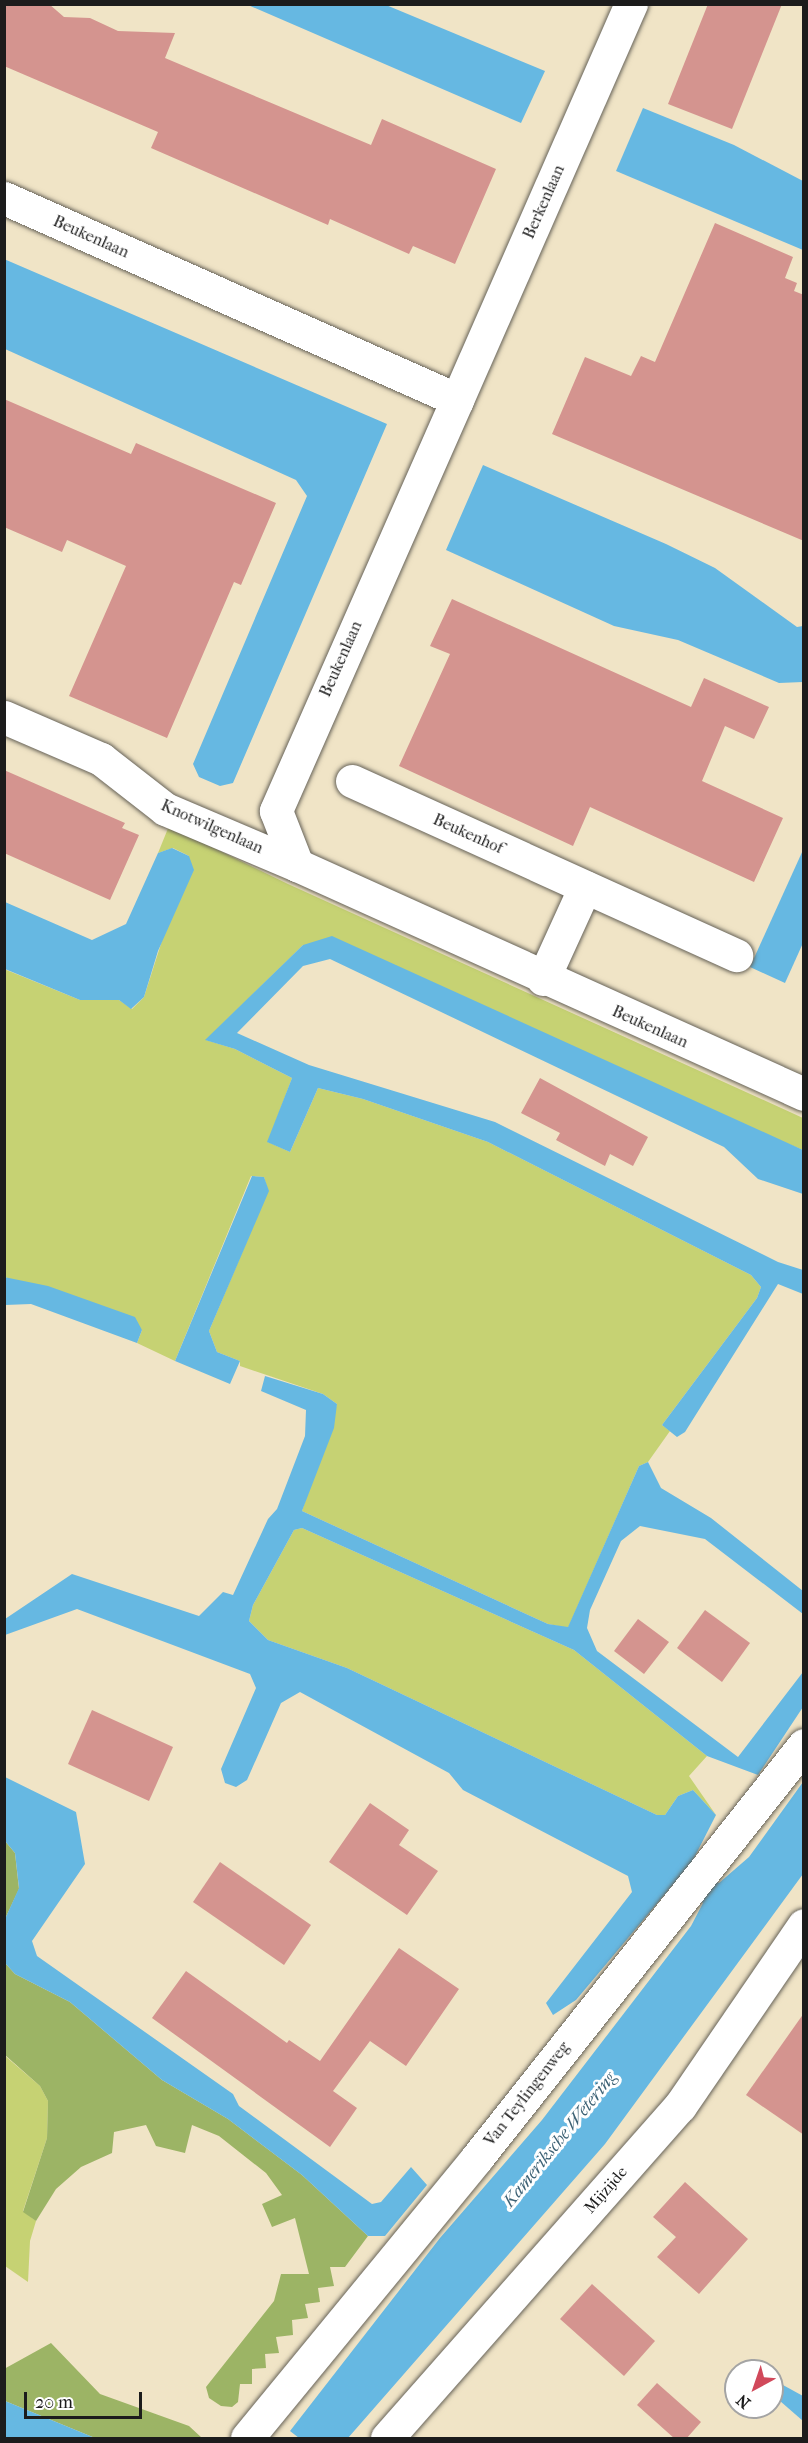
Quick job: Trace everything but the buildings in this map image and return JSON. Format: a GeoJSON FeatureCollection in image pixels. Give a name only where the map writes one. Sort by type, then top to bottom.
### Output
{"type":"FeatureCollection","features":[{"type":"Feature","properties":{"kind":"street","name":"Berkenlaan"},"geometry":{"type":"LineString","coordinates":[[458,400],[631,4]]}},
{"type":"Feature","properties":{"kind":"street","name":"Beukenlaan"},"geometry":{"type":"LineString","coordinates":[[4,198],[458,400],[276,811],[297,865],[543,979],[804,1094]]}},
{"type":"Feature","properties":{"kind":"street","name":"Knotwilgenlaan"},"geometry":{"type":"LineString","coordinates":[[4,717],[101,759],[165,809],[297,865]]}},
{"type":"Feature","properties":{"kind":"street","name":"Beukenhof"},"geometry":{"type":"LineString","coordinates":[[352,781],[736,955]]}},
{"type":"Feature","properties":{"kind":"street"},"geometry":{"type":"LineString","coordinates":[[543,979],[585,887]]}},
{"type":"Feature","properties":{"kind":"street","name":"Van Teylingenweg"},"geometry":{"type":"LineString","coordinates":[[247,2439],[804,1745]]}},
{"type":"Feature","properties":{"kind":"street","name":"Mijzijde"},"geometry":{"type":"LineString","coordinates":[[387,2439],[680,2106],[804,1925]]}},
{"type":"Feature","properties":{"kind":"green space"},"geometry":{"type":"Polygon","coordinates":[[[169,826],[288,884],[803,1118],[803,1150],[303,945],[206,1040],[235,1049],[292,1078],[268,1142],[290,1152],[318,1088],[363,1099],[488,1142],[751,1275],[761,1287],[757,1298],[662,1425],[670,1431],[648,1462],[639,1466],[568,1628],[548,1624],[302,1511],[337,1404],[323,1394],[240,1366],[240,1361],[217,1352],[209,1331],[268,1191],[264,1177],[251,1176],[175,1361],[137,1343],[142,1330],[5,1277],[4,969],[80,1000],[119,1000],[132,1009],[144,997],[189,856],[173,848],[158,853],[169,826]]]}},
{"type":"Feature","properties":{"kind":"green space"},"geometry":{"type":"Polygon","coordinates":[[[302,1528],[574,1650],[707,1756],[689,1776],[716,1815],[693,1790],[678,1796],[665,1815],[657,1815],[347,1668],[268,1640],[249,1621],[253,1605],[294,1530],[302,1528]]]}},
{"type":"Feature","properties":{"kind":"green space"},"geometry":{"type":"Polygon","coordinates":[[[5,1841],[15,1853],[19,1889],[5,1919],[5,1841]]]}},
{"type":"Feature","properties":{"kind":"green space"},"geometry":{"type":"Polygon","coordinates":[[[5,1963],[15,1974],[70,2002],[162,2080],[228,2119],[302,2175],[368,2236],[345,2267],[330,2267],[334,2286],[318,2288],[320,2302],[305,2304],[308,2318],[292,2320],[293,2335],[276,2337],[279,2353],[265,2354],[266,2368],[252,2369],[252,2384],[240,2384],[238,2402],[232,2407],[221,2406],[209,2398],[206,2387],[274,2301],[281,2274],[309,2274],[295,2218],[272,2227],[262,2204],[282,2195],[266,2173],[219,2136],[192,2125],[185,2153],[156,2146],[146,2125],[114,2132],[112,2153],[81,2167],[56,2189],[36,2221],[23,2212],[47,2138],[48,2101],[40,2086],[5,2055],[5,1963]]]}},
{"type":"Feature","properties":{"kind":"green space"},"geometry":{"type":"Polygon","coordinates":[[[4,2055],[40,2086],[48,2101],[47,2138],[23,2211],[36,2221],[30,2241],[28,2282],[5,2266],[4,2055]]]}},
{"type":"Feature","properties":{"kind":"green space"},"geometry":{"type":"Polygon","coordinates":[[[51,2343],[100,2394],[189,2426],[202,2438],[95,2438],[5,2401],[4,2369],[51,2343]]]}},
{"type":"Feature","properties":{"kind":"water"},"geometry":{"type":"Polygon","coordinates":[[[248,5],[386,5],[545,71],[521,123],[248,5]]]}},
{"type":"Feature","properties":{"kind":"water"},"geometry":{"type":"Polygon","coordinates":[[[643,108],[734,145],[803,181],[803,250],[616,171],[643,108]]]}},
{"type":"Feature","properties":{"kind":"water"},"geometry":{"type":"Polygon","coordinates":[[[4,259],[387,424],[233,783],[220,786],[199,777],[193,764],[307,496],[296,480],[5,349],[4,259]]]}},
{"type":"Feature","properties":{"kind":"water"},"geometry":{"type":"Polygon","coordinates":[[[483,465],[666,544],[715,568],[797,627],[803,626],[803,682],[779,683],[678,640],[614,626],[446,550],[483,465]]]}},
{"type":"Feature","properties":{"kind":"water"},"geometry":{"type":"Polygon","coordinates":[[[172,848],[189,856],[194,870],[158,951],[144,997],[131,1009],[119,1000],[80,1000],[5,969],[5,902],[92,940],[126,924],[158,853],[172,848]]]}},
{"type":"Feature","properties":{"kind":"water"},"geometry":{"type":"Polygon","coordinates":[[[803,850],[803,943],[785,983],[750,967],[803,850]]]}},
{"type":"Feature","properties":{"kind":"water"},"geometry":{"type":"Polygon","coordinates":[[[332,936],[803,1150],[803,1194],[758,1179],[724,1147],[330,959],[303,966],[237,1033],[309,1065],[495,1122],[778,1262],[803,1270],[803,1294],[778,1284],[685,1432],[677,1437],[662,1425],[757,1298],[761,1287],[751,1275],[488,1142],[363,1099],[318,1088],[290,1152],[267,1142],[292,1078],[235,1049],[205,1040],[303,945],[332,936]]]}},
{"type":"Feature","properties":{"kind":"water"},"geometry":{"type":"Polygon","coordinates":[[[252,1176],[264,1177],[269,1191],[209,1331],[217,1352],[240,1361],[230,1384],[175,1361],[252,1176]]]}},
{"type":"Feature","properties":{"kind":"water"},"geometry":{"type":"Polygon","coordinates":[[[4,1277],[48,1286],[135,1317],[142,1330],[137,1343],[31,1304],[5,1305],[4,1277]]]}},
{"type":"Feature","properties":{"kind":"water"},"geometry":{"type":"Polygon","coordinates":[[[265,1376],[323,1394],[337,1404],[334,1428],[302,1511],[548,1624],[568,1627],[639,1466],[648,1462],[661,1488],[711,1518],[803,1591],[803,1614],[705,1539],[640,1526],[621,1541],[590,1610],[587,1628],[597,1651],[738,1757],[803,1672],[803,1707],[758,1775],[707,1756],[574,1650],[302,1528],[294,1530],[253,1605],[249,1621],[268,1640],[347,1668],[657,1815],[665,1815],[678,1796],[693,1790],[716,1815],[692,1862],[576,2000],[553,2015],[546,2003],[632,1892],[628,1876],[463,1790],[449,1773],[300,1692],[281,1703],[247,1780],[236,1787],[225,1783],[221,1769],[256,1688],[250,1674],[77,1609],[5,1635],[5,1619],[72,1574],[199,1616],[223,1592],[233,1595],[268,1519],[277,1509],[305,1436],[306,1410],[261,1391],[265,1376]]]}},
{"type":"Feature","properties":{"kind":"water"},"geometry":{"type":"Polygon","coordinates":[[[5,1777],[76,1812],[85,1864],[32,1941],[37,1956],[233,2094],[239,2106],[372,2204],[381,2202],[411,2167],[427,2185],[385,2236],[368,2236],[302,2175],[228,2119],[162,2080],[70,2002],[15,1974],[5,1963],[5,1919],[19,1888],[15,1853],[5,1841],[5,1777]]]}},
{"type":"Feature","properties":{"kind":"water","name":"Kameriksche Wetering"},"geometry":{"type":"Polygon","coordinates":[[[803,1782],[803,1874],[605,2144],[348,2438],[299,2438],[290,2431],[440,2238],[542,2120],[691,1926],[703,1903],[699,1900],[715,1881],[719,1883],[749,1857],[803,1782]]]}},
{"type":"Feature","properties":{"kind":"water"},"geometry":{"type":"Polygon","coordinates":[[[784,2386],[803,2396],[803,2421],[784,2404],[784,2386]]]}},
{"type":"Feature","properties":{"kind":"water"},"geometry":{"type":"Polygon","coordinates":[[[5,2401],[95,2438],[5,2438],[5,2401]]]}}]}
